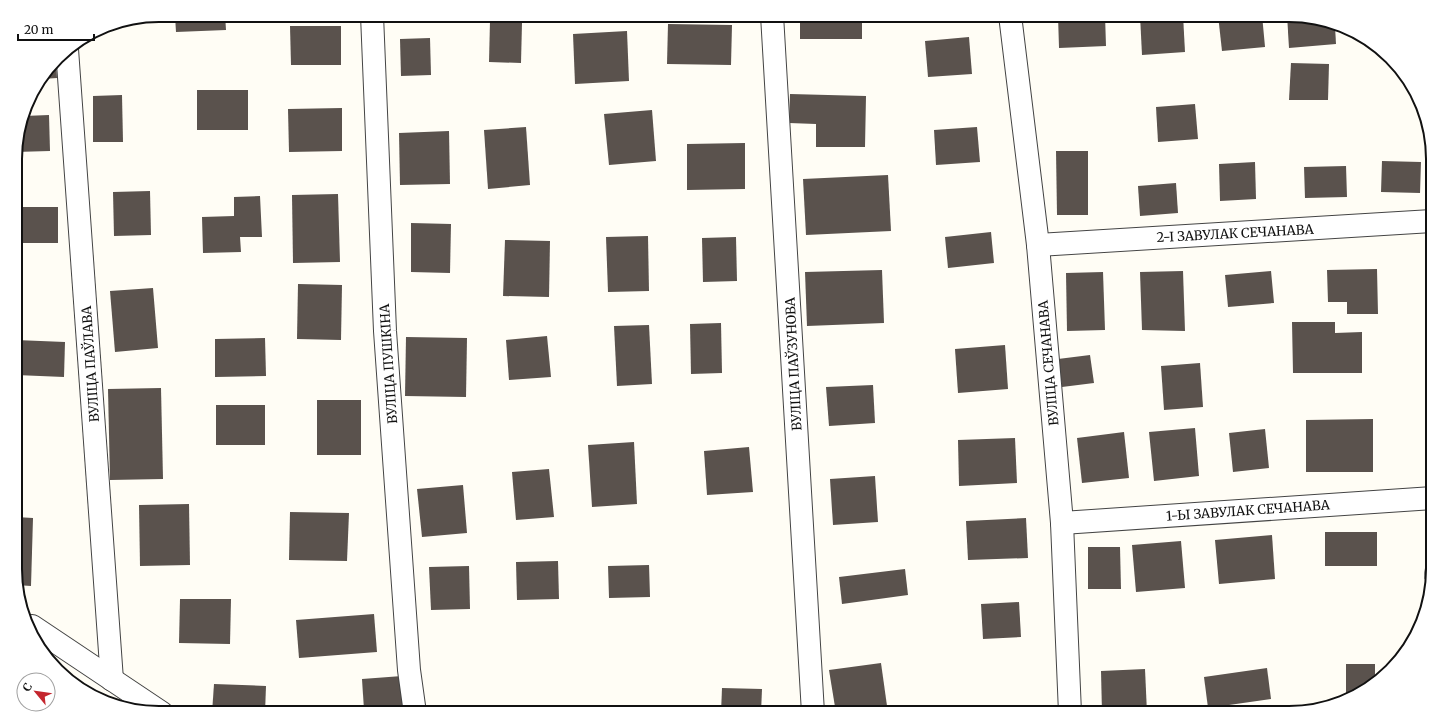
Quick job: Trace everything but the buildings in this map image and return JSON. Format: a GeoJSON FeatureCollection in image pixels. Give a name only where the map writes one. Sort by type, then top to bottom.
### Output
{"type":"FeatureCollection","features":[{"type":"Feature","properties":{"kind":"street","name":"ВУЛІЦА ПУШКІНА"},"geometry":{"type":"LineString","coordinates":[[372,22],[385,331],[409,670],[414,706]]}},
{"type":"Feature","properties":{"kind":"street","name":"ВУЛІЦА ПАЎЗУНОВА"},"geometry":{"type":"LineString","coordinates":[[772,22],[813,706]]}},
{"type":"Feature","properties":{"kind":"street","name":"ВУЛІЦА СЕЧАНАВА"},"geometry":{"type":"LineString","coordinates":[[1011,22],[1038,245],[1062,523],[1070,706]]}},
{"type":"Feature","properties":{"kind":"street","name":"ВУЛІЦА ПАЎЛАВА"},"geometry":{"type":"LineString","coordinates":[[68,57],[112,680]]}},
{"type":"Feature","properties":{"kind":"street","name":"2-І ЗАВУЛАК СЕЧАНАВА"},"geometry":{"type":"LineString","coordinates":[[1038,245],[1426,221]]}},
{"type":"Feature","properties":{"kind":"street","name":"1-Ы ЗАВУЛАК СЕЧАНАВА"},"geometry":{"type":"LineString","coordinates":[[1062,523],[1426,498]]}},
{"type":"Feature","properties":{"kind":"street"},"geometry":{"type":"LineString","coordinates":[[35,628],[151,706]]}}]}
